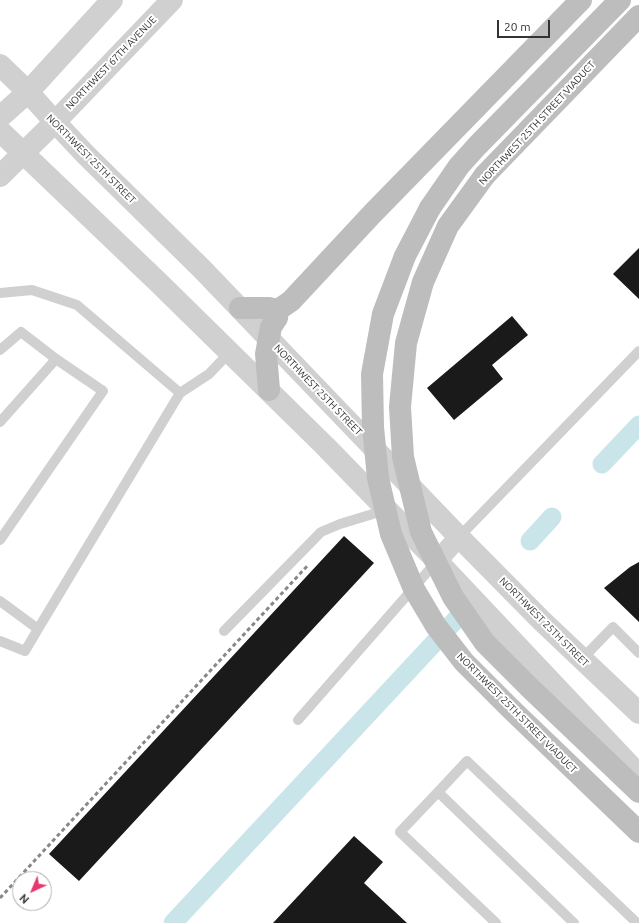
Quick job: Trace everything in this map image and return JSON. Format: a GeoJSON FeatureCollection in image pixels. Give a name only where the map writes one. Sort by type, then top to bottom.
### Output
{"type":"FeatureCollection","features":[{"type":"Feature","properties":{"kind":"main road"},"geometry":{"type":"LineString","coordinates":[[240,308],[269,308],[278,310],[291,301],[373,213],[581,0]]}},
{"type":"Feature","properties":{"kind":"main road","name":"NORTHWEST 25TH STREET VIADUCT"},"geometry":{"type":"LineString","coordinates":[[620,0],[477,146],[459,166],[430,208],[405,256],[383,314],[372,374],[373,427],[378,478],[391,534],[414,589],[436,626],[464,662],[639,832]]}},
{"type":"Feature","properties":{"kind":"main road","name":"NORTHWEST 25TH STREET VIADUCT"},"geometry":{"type":"LineString","coordinates":[[639,16],[485,175],[448,226],[423,282],[406,342],[400,407],[403,457],[419,525],[453,597],[485,643],[639,792]]}},
{"type":"Feature","properties":{"kind":"main road"},"geometry":{"type":"LineString","coordinates":[[269,390],[266,354],[271,327],[277,318],[278,310]]}},
{"type":"Feature","properties":{"kind":"street"},"geometry":{"type":"LineString","coordinates":[[0,118],[28,92],[112,0]]}},
{"type":"Feature","properties":{"kind":"street","name":"NORTHWEST 67TH AVENUE"},"geometry":{"type":"LineString","coordinates":[[0,176],[55,122],[172,0]]}},
{"type":"Feature","properties":{"kind":"street","name":"NORTHWEST 25TH STREET"},"geometry":{"type":"LineString","coordinates":[[0,65],[240,308],[459,537],[582,660],[639,713]]}},
{"type":"Feature","properties":{"kind":"street"},"geometry":{"type":"LineString","coordinates":[[0,131],[269,390],[437,561],[639,775]]}},
{"type":"Feature","properties":{"kind":"street"},"geometry":{"type":"LineString","coordinates":[[437,561],[459,537]]}},
{"type":"Feature","properties":{"kind":"lane"},"geometry":{"type":"LineString","coordinates":[[0,293],[32,290],[77,306],[180,393]]}},
{"type":"Feature","properties":{"kind":"lane"},"geometry":{"type":"LineString","coordinates":[[0,350],[21,332],[56,359],[104,391],[0,540]]}},
{"type":"Feature","properties":{"kind":"lane"},"geometry":{"type":"LineString","coordinates":[[459,537],[639,351]]}},
{"type":"Feature","properties":{"kind":"lane"},"geometry":{"type":"LineString","coordinates":[[0,641],[24,651],[180,393],[209,374],[230,352]]}},
{"type":"Feature","properties":{"kind":"lane"},"geometry":{"type":"LineString","coordinates":[[0,422],[56,359]]}},
{"type":"Feature","properties":{"kind":"lane"},"geometry":{"type":"LineString","coordinates":[[224,632],[321,532],[340,524],[386,510]]}},
{"type":"Feature","properties":{"kind":"lane"},"geometry":{"type":"LineString","coordinates":[[298,720],[437,561]]}},
{"type":"Feature","properties":{"kind":"lane"},"geometry":{"type":"LineString","coordinates":[[0,601],[38,629]]}},
{"type":"Feature","properties":{"kind":"lane"},"geometry":{"type":"LineString","coordinates":[[582,660],[613,628],[639,653]]}},
{"type":"Feature","properties":{"kind":"lane"},"geometry":{"type":"LineString","coordinates":[[496,923],[400,832],[467,761],[637,923]]}},
{"type":"Feature","properties":{"kind":"lane"},"geometry":{"type":"LineString","coordinates":[[438,792],[574,923]]}},
{"type":"Feature","properties":{"kind":"building"},"geometry":{"type":"Polygon","coordinates":[[[639,248],[639,299],[613,274],[639,248]]]}},
{"type":"Feature","properties":{"kind":"building"},"geometry":{"type":"Polygon","coordinates":[[[512,316],[528,335],[492,365],[503,379],[454,420],[427,388],[512,316]]]}},
{"type":"Feature","properties":{"kind":"building"},"geometry":{"type":"Polygon","coordinates":[[[344,536],[374,563],[79,881],[49,854],[344,536]]]}},
{"type":"Feature","properties":{"kind":"building"},"geometry":{"type":"Polygon","coordinates":[[[639,562],[639,622],[604,588],[630,567],[639,562]]]}},
{"type":"Feature","properties":{"kind":"building"},"geometry":{"type":"Polygon","coordinates":[[[354,836],[383,862],[364,883],[407,923],[273,923],[354,836]]]}},
{"type":"Feature","properties":{"kind":"waterway"},"geometry":{"type":"LineString","coordinates":[[602,464],[639,425]]}},
{"type":"Feature","properties":{"kind":"waterway"},"geometry":{"type":"LineString","coordinates":[[530,541],[552,517]]}},
{"type":"Feature","properties":{"kind":"waterway"},"geometry":{"type":"LineString","coordinates":[[173,923],[463,612]]}},
{"type":"Feature","properties":{"kind":"railway"},"geometry":{"type":"LineString","coordinates":[[0,898],[309,564]]}}]}
